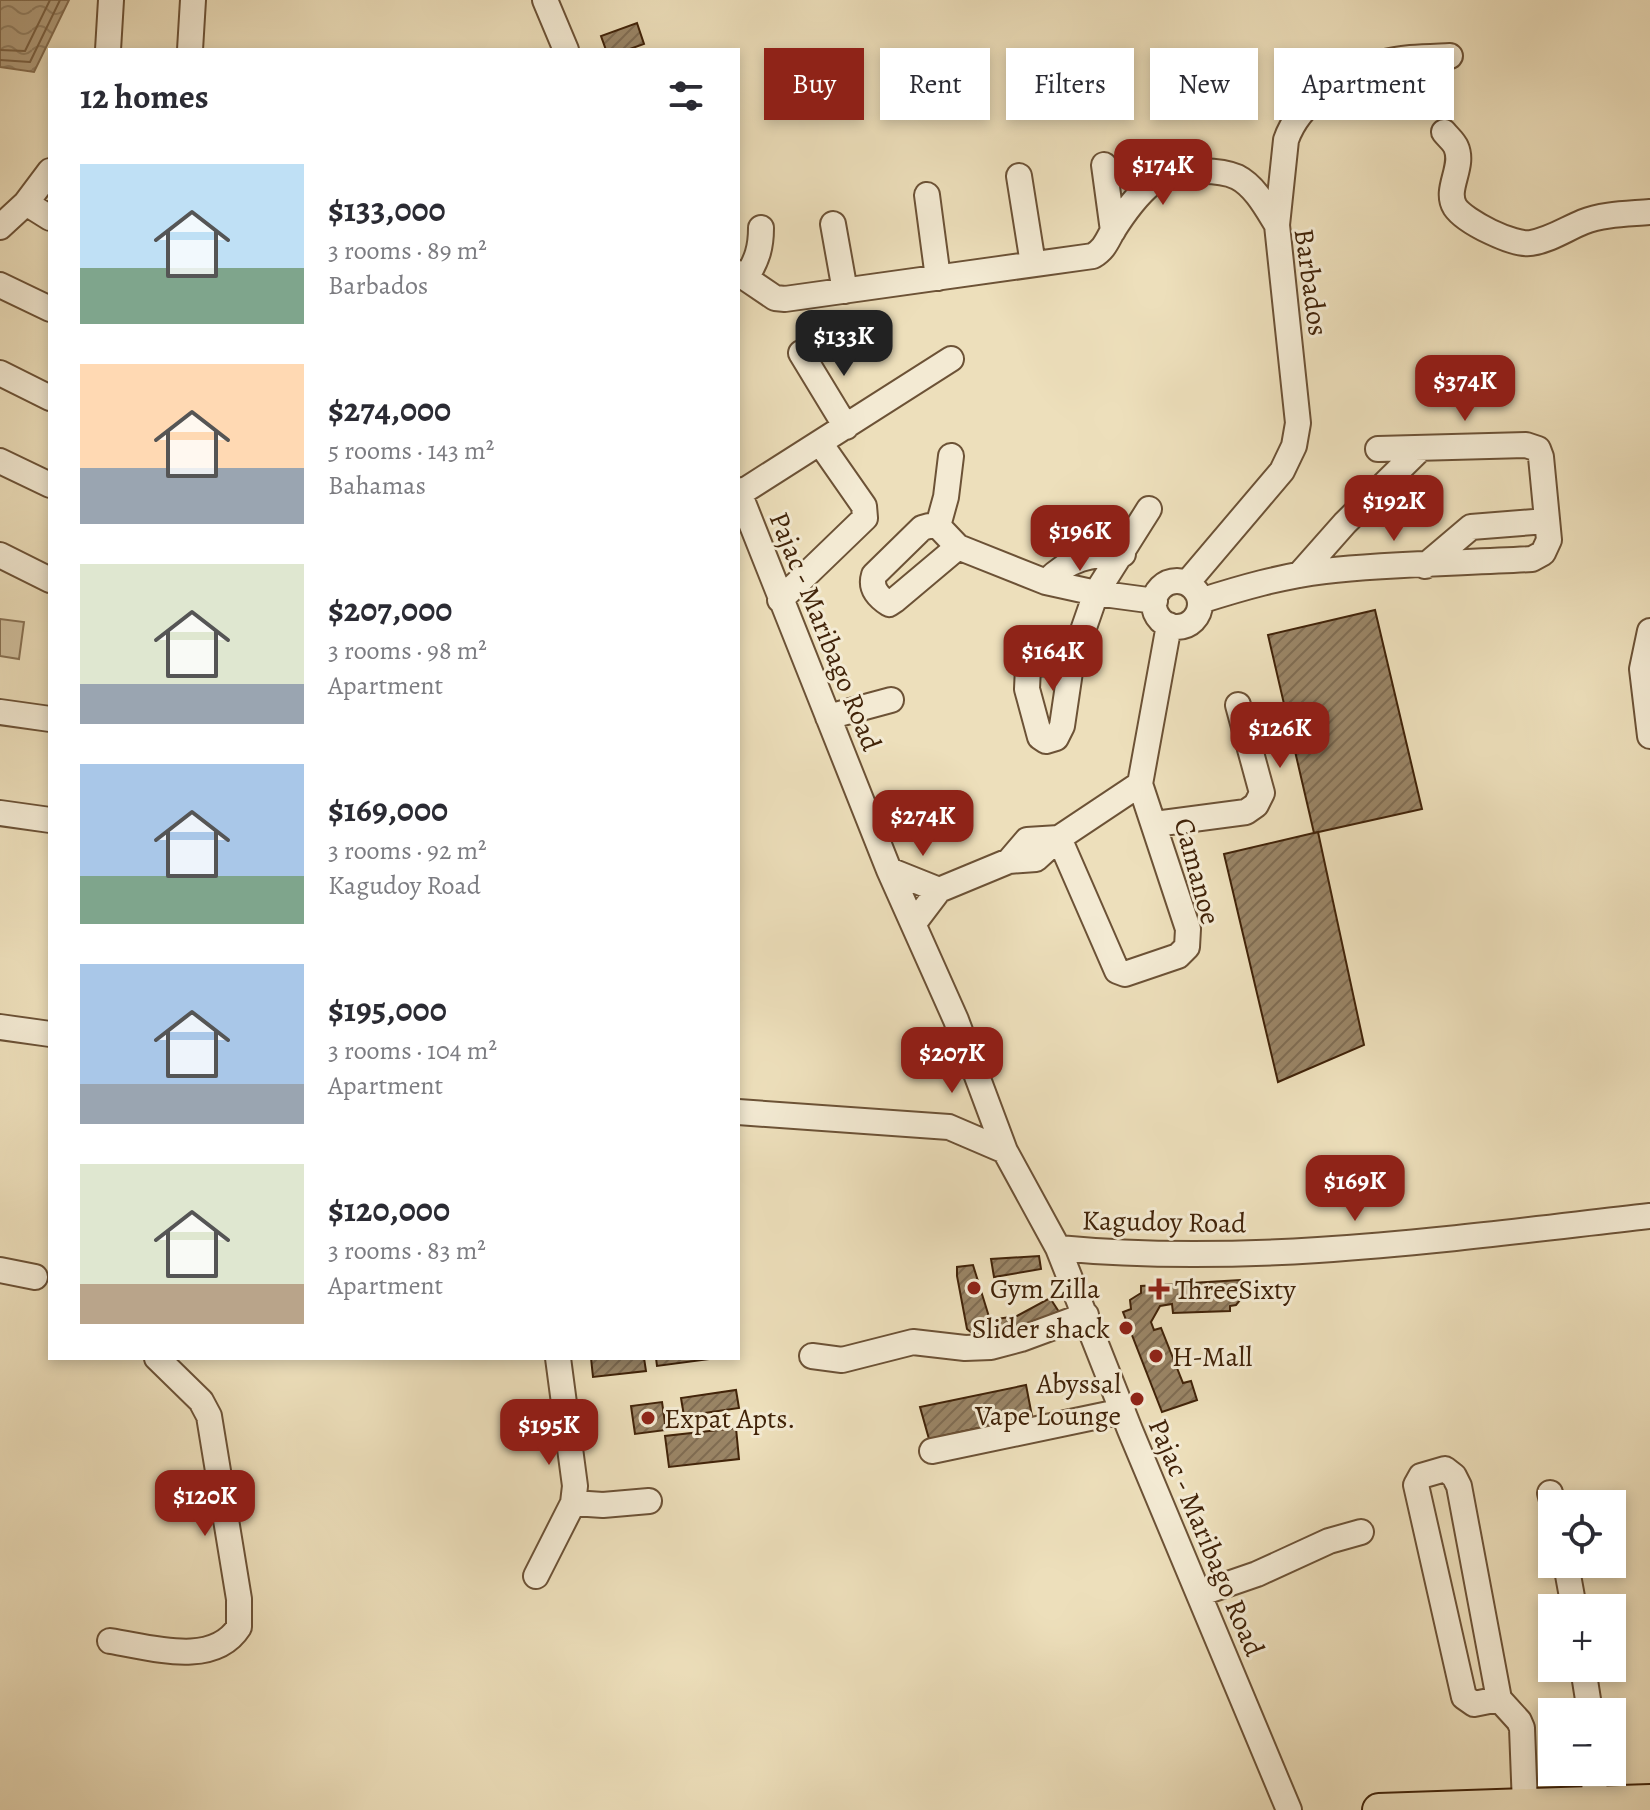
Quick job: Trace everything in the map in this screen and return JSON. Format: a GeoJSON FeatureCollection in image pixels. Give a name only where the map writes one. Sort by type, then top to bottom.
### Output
{"type":"FeatureCollection","features":[{"type":"Feature","properties":{"kind":"main road"},"geometry":{"type":"LineString","coordinates":[[1379,1810],[1525,1805],[1595,1787],[1650,1801]]}},
{"type":"Feature","properties":{"kind":"street"},"geometry":{"type":"LineString","coordinates":[[108,48],[111,0]]}},
{"type":"Feature","properties":{"kind":"street"},"geometry":{"type":"LineString","coordinates":[[190,48],[193,0]]}},
{"type":"Feature","properties":{"kind":"street"},"geometry":{"type":"LineString","coordinates":[[545,0],[565,48]]}},
{"type":"Feature","properties":{"kind":"street"},"geometry":{"type":"LineString","coordinates":[[1277,225],[1286,140],[1296,120]]}},
{"type":"Feature","properties":{"kind":"street"},"geometry":{"type":"LineString","coordinates":[[1444,132],[1456,147],[1460,167],[1452,194],[1455,207],[1493,234],[1528,244],[1585,222],[1650,212]]}},
{"type":"Feature","properties":{"kind":"street"},"geometry":{"type":"LineString","coordinates":[[1104,165],[1113,231]]}},
{"type":"Feature","properties":{"kind":"street","name":"Barbados"},"geometry":{"type":"LineString","coordinates":[[742,275],[775,298],[785,299],[1093,256],[1103,250],[1113,231],[1153,181],[1181,172],[1214,172],[1236,177],[1262,201],[1277,225],[1298,412],[1294,446],[1277,477],[1194,592]]}},
{"type":"Feature","properties":{"kind":"street"},"geometry":{"type":"LineString","coordinates":[[0,227],[26,203],[48,174]]}},
{"type":"Feature","properties":{"kind":"street"},"geometry":{"type":"LineString","coordinates":[[1019,176],[1033,264]]}},
{"type":"Feature","properties":{"kind":"street"},"geometry":{"type":"LineString","coordinates":[[927,195],[938,278]]}},
{"type":"Feature","properties":{"kind":"street"},"geometry":{"type":"LineString","coordinates":[[26,203],[48,217]]}},
{"type":"Feature","properties":{"kind":"street"},"geometry":{"type":"LineString","coordinates":[[833,224],[845,291]]}},
{"type":"Feature","properties":{"kind":"street"},"geometry":{"type":"LineString","coordinates":[[742,275],[758,259],[761,228]]}},
{"type":"Feature","properties":{"kind":"street"},"geometry":{"type":"LineString","coordinates":[[0,285],[48,308]]}},
{"type":"Feature","properties":{"kind":"street"},"geometry":{"type":"LineString","coordinates":[[801,353],[846,427]]}},
{"type":"Feature","properties":{"kind":"street"},"geometry":{"type":"LineString","coordinates":[[740,491],[951,359]]}},
{"type":"Feature","properties":{"kind":"street"},"geometry":{"type":"LineString","coordinates":[[0,373],[48,397]]}},
{"type":"Feature","properties":{"kind":"street"},"geometry":{"type":"LineString","coordinates":[[780,600],[865,518],[864,506],[820,443]]}},
{"type":"Feature","properties":{"kind":"street"},"geometry":{"type":"LineString","coordinates":[[1194,592],[1198,614],[1192,622],[1178,627],[1169,625],[1158,615],[1157,593],[1165,585],[1176,581],[1194,592],[1345,569],[1532,559],[1547,547],[1538,449],[1526,445],[1378,449]]}},
{"type":"Feature","properties":{"kind":"street"},"geometry":{"type":"LineString","coordinates":[[1299,575],[1345,523],[1420,449]]}},
{"type":"Feature","properties":{"kind":"street"},"geometry":{"type":"LineString","coordinates":[[938,526],[946,497],[951,456]]}},
{"type":"Feature","properties":{"kind":"street"},"geometry":{"type":"LineString","coordinates":[[0,461],[48,484]]}},
{"type":"Feature","properties":{"kind":"street","name":"Pajac - Maribago Road"},"geometry":{"type":"LineString","coordinates":[[740,495],[889,870],[956,1020],[1005,1151],[1058,1248],[1289,1810]]}},
{"type":"Feature","properties":{"kind":"street"},"geometry":{"type":"LineString","coordinates":[[1071,665],[1096,593],[1149,509]]}},
{"type":"Feature","properties":{"kind":"street"},"geometry":{"type":"LineString","coordinates":[[1425,566],[1471,527],[1547,521]]}},
{"type":"Feature","properties":{"kind":"street"},"geometry":{"type":"LineString","coordinates":[[938,526],[958,547],[1046,582],[1155,601]]}},
{"type":"Feature","properties":{"kind":"street"},"geometry":{"type":"LineString","coordinates":[[938,526],[922,528],[874,575],[874,589],[879,598],[889,604],[958,547]]}},
{"type":"Feature","properties":{"kind":"street"},"geometry":{"type":"LineString","coordinates":[[1046,582],[1061,567],[1092,554],[1123,554]]}},
{"type":"Feature","properties":{"kind":"street"},"geometry":{"type":"LineString","coordinates":[[0,555],[48,579]]}},
{"type":"Feature","properties":{"kind":"street"},"geometry":{"type":"LineString","coordinates":[[914,923],[939,890],[1009,861],[1036,859],[1059,838],[1140,784],[1169,625]]}},
{"type":"Feature","properties":{"kind":"street"},"geometry":{"type":"LineString","coordinates":[[1650,631],[1642,669],[1650,736]]}},
{"type":"Feature","properties":{"kind":"street"},"geometry":{"type":"LineString","coordinates":[[828,717],[891,700]]}},
{"type":"Feature","properties":{"kind":"street"},"geometry":{"type":"LineString","coordinates":[[1155,824],[1246,812],[1256,805],[1262,793],[1238,705]]}},
{"type":"Feature","properties":{"kind":"street"},"geometry":{"type":"LineString","coordinates":[[0,712],[48,719]]}},
{"type":"Feature","properties":{"kind":"street","name":"Camanoe"},"geometry":{"type":"LineString","coordinates":[[1059,838],[1117,971],[1125,974],[1178,956],[1187,947],[1188,929],[1140,784]]}},
{"type":"Feature","properties":{"kind":"street"},"geometry":{"type":"LineString","coordinates":[[0,813],[48,820]]}},
{"type":"Feature","properties":{"kind":"street"},"geometry":{"type":"LineString","coordinates":[[889,870],[939,890]]}},
{"type":"Feature","properties":{"kind":"street"},"geometry":{"type":"LineString","coordinates":[[0,1027],[48,1034]]}},
{"type":"Feature","properties":{"kind":"street"},"geometry":{"type":"LineString","coordinates":[[949,1127],[985,1100]]}},
{"type":"Feature","properties":{"kind":"street"},"geometry":{"type":"LineString","coordinates":[[740,1112],[949,1127],[1005,1151]]}},
{"type":"Feature","properties":{"kind":"street","name":"Kagudoy Road"},"geometry":{"type":"LineString","coordinates":[[1058,1248],[1114,1253],[1246,1254],[1411,1243],[1650,1216]]}},
{"type":"Feature","properties":{"kind":"street"},"geometry":{"type":"LineString","coordinates":[[0,1270],[35,1277]]}},
{"type":"Feature","properties":{"kind":"street"},"geometry":{"type":"LineString","coordinates":[[812,1356],[842,1360],[913,1342],[965,1348],[991,1347],[1086,1315]]}},
{"type":"Feature","properties":{"kind":"street"},"geometry":{"type":"LineString","coordinates":[[110,1641],[196,1652],[224,1643],[239,1627],[239,1599],[209,1416],[201,1401],[159,1360]]}},
{"type":"Feature","properties":{"kind":"street"},"geometry":{"type":"LineString","coordinates":[[536,1576],[573,1503],[575,1486],[558,1360]]}},
{"type":"Feature","properties":{"kind":"street"},"geometry":{"type":"LineString","coordinates":[[932,1451],[1123,1411]]}},
{"type":"Feature","properties":{"kind":"street"},"geometry":{"type":"LineString","coordinates":[[1499,1699],[1474,1704],[1464,1697],[1416,1485],[1421,1476],[1445,1469],[1454,1476],[1459,1486],[1499,1699],[1522,1728],[1525,1805]]}},
{"type":"Feature","properties":{"kind":"street"},"geometry":{"type":"LineString","coordinates":[[573,1503],[603,1505],[649,1501]]}},
{"type":"Feature","properties":{"kind":"street"},"geometry":{"type":"LineString","coordinates":[[1199,1594],[1257,1574],[1329,1541],[1361,1532]]}},
{"type":"Feature","properties":{"kind":"street"},"geometry":{"type":"LineString","coordinates":[[1442,1598],[1479,1592]]}},
{"type":"Feature","properties":{"kind":"shaded area"},"geometry":{"type":"Polygon","coordinates":[[[0,619],[24,622],[19,659],[0,656],[0,619]]]}},
{"type":"Feature","properties":{"kind":"water"},"geometry":{"type":"Polygon","coordinates":[[[0,0],[69,0],[34,72],[0,67],[0,0]]]}},
{"type":"Feature","properties":{"kind":"building"},"geometry":{"type":"Polygon","coordinates":[[[637,23],[644,44],[633,48],[605,48],[601,36],[637,23]]]}},
{"type":"Feature","properties":{"kind":"building"},"geometry":{"type":"Polygon","coordinates":[[[1375,610],[1422,809],[1314,833],[1268,635],[1375,610]]]}},
{"type":"Feature","properties":{"kind":"building"},"geometry":{"type":"Polygon","coordinates":[[[1318,832],[1364,1045],[1278,1082],[1224,854],[1318,832]]]}},
{"type":"Feature","properties":{"kind":"building"},"geometry":{"type":"Polygon","coordinates":[[[1039,1256],[1041,1269],[994,1277],[991,1259],[1039,1256]]]}},
{"type":"Feature","properties":{"kind":"building"},"geometry":{"type":"Polygon","coordinates":[[[973,1265],[990,1320],[1017,1316],[1050,1298],[1061,1315],[982,1341],[967,1329],[957,1276],[957,1267],[973,1265]]]}},
{"type":"Feature","properties":{"kind":"building","name":"H-Mall"},"geometry":{"type":"Polygon","coordinates":[[[1240,1280],[1241,1299],[1230,1306],[1230,1311],[1173,1313],[1172,1304],[1160,1306],[1151,1322],[1154,1330],[1161,1328],[1183,1383],[1191,1381],[1197,1400],[1162,1412],[1123,1312],[1131,1309],[1130,1300],[1141,1293],[1141,1286],[1240,1280]]]}},
{"type":"Feature","properties":{"kind":"building"},"geometry":{"type":"Polygon","coordinates":[[[591,1360],[644,1360],[646,1371],[593,1377],[591,1360]]]}},
{"type":"Feature","properties":{"kind":"building"},"geometry":{"type":"Polygon","coordinates":[[[656,1360],[702,1360],[657,1366],[656,1360]]]}},
{"type":"Feature","properties":{"kind":"building"},"geometry":{"type":"Polygon","coordinates":[[[1026,1385],[1032,1416],[929,1439],[920,1407],[1026,1385]]]}},
{"type":"Feature","properties":{"kind":"building"},"geometry":{"type":"Polygon","coordinates":[[[736,1390],[739,1408],[684,1416],[681,1398],[736,1390]]]}},
{"type":"Feature","properties":{"kind":"building","name":"Expat Apts."},"geometry":{"type":"Polygon","coordinates":[[[662,1402],[666,1430],[635,1434],[631,1406],[662,1402]]]}},
{"type":"Feature","properties":{"kind":"building"},"geometry":{"type":"Polygon","coordinates":[[[736,1428],[739,1459],[669,1467],[665,1436],[736,1428]]]}},
{"type":"Feature","properties":{"kind":"place","name":"Gym Zilla"},"geometry":{"type":"Point","coordinates":[974,1288]}},
{"type":"Feature","properties":{"kind":"place","name":"ThreeSixty"},"geometry":{"type":"Point","coordinates":[1159,1289]}},
{"type":"Feature","properties":{"kind":"place","name":"Slider shack"},"geometry":{"type":"Point","coordinates":[1126,1328]}},
{"type":"Feature","properties":{"kind":"place","name":"H-Mall"},"geometry":{"type":"Point","coordinates":[1156,1356]}},
{"type":"Feature","properties":{"kind":"place","name":"Abyssal Vape Lounge"},"geometry":{"type":"Point","coordinates":[1137,1399]}},
{"type":"Feature","properties":{"kind":"place","name":"Expat Apts."},"geometry":{"type":"Point","coordinates":[648,1418]}}]}
